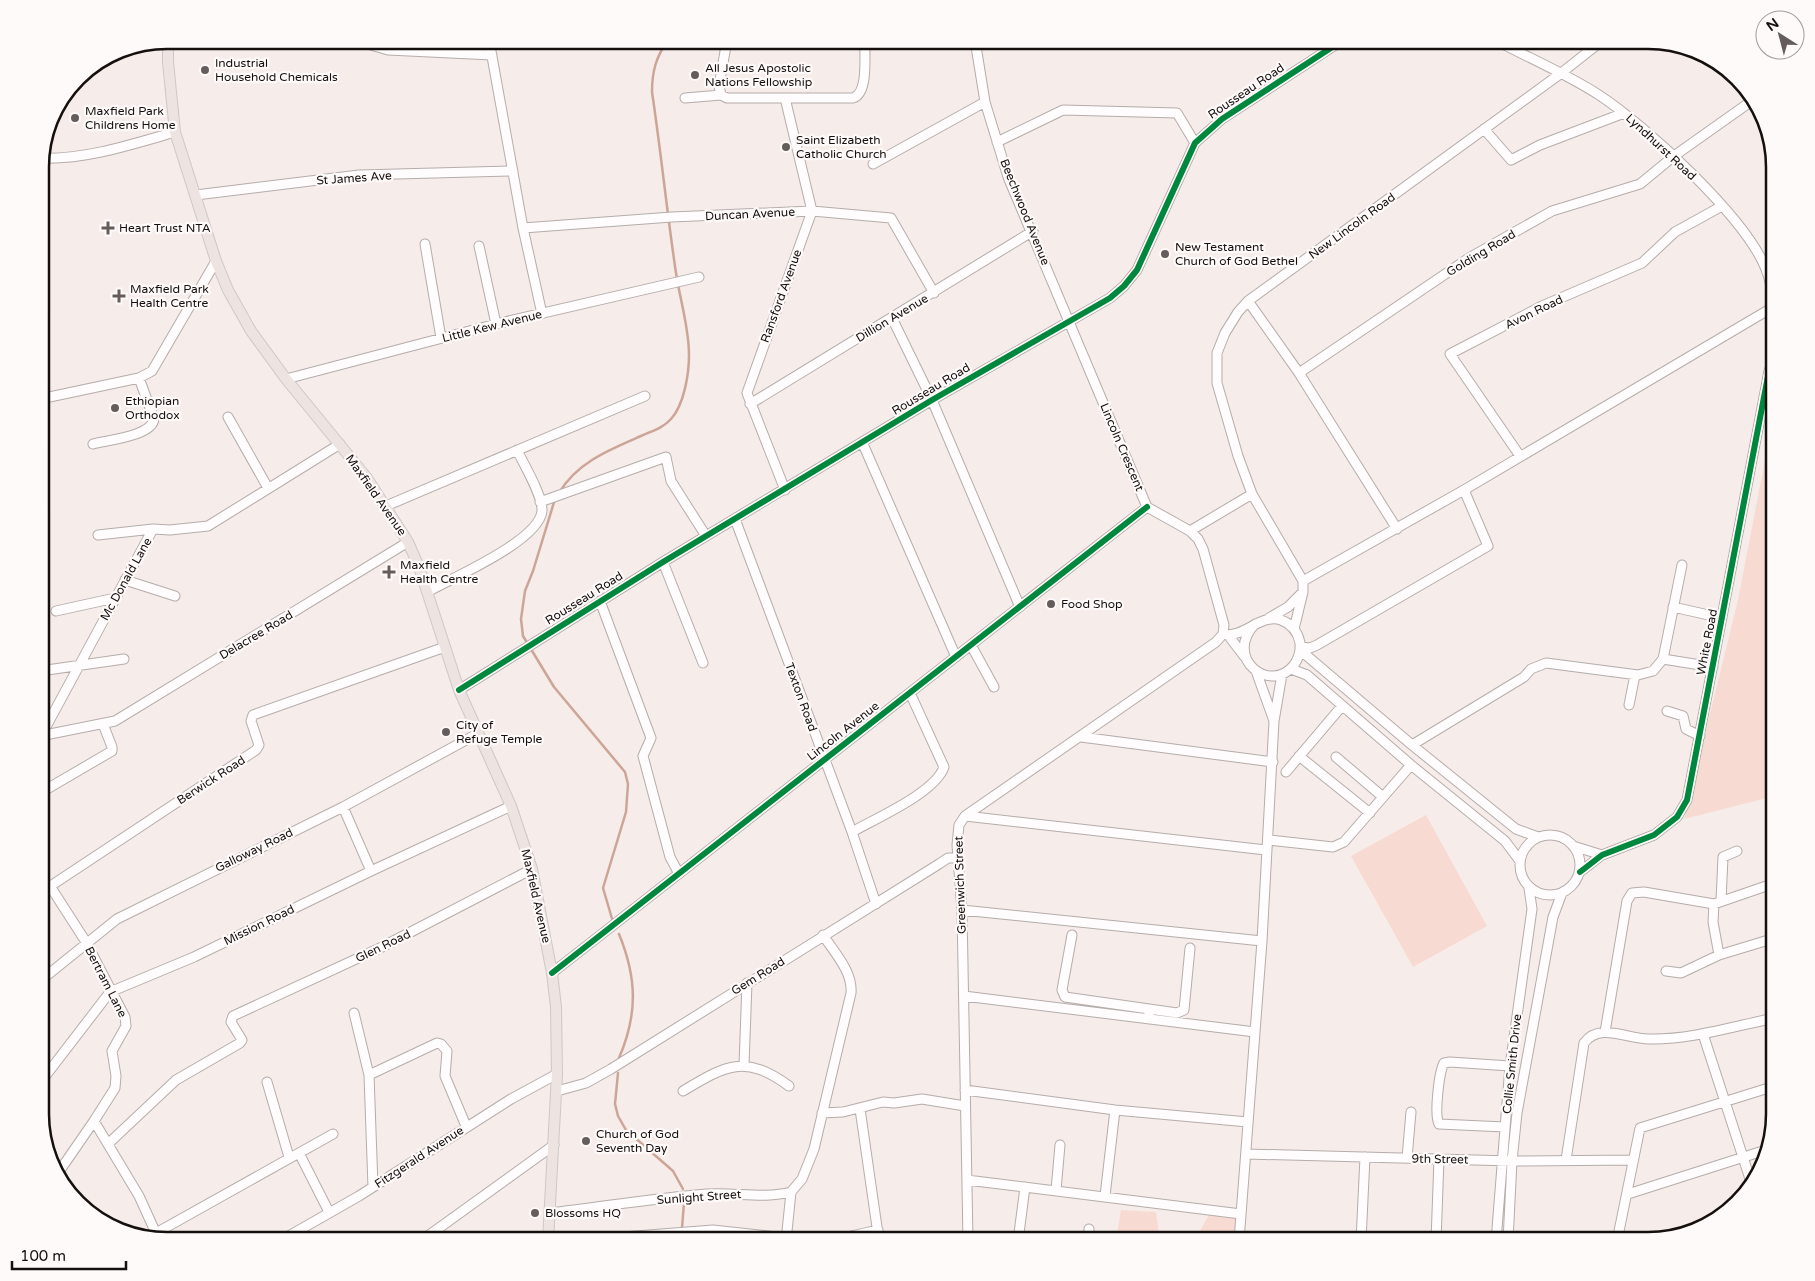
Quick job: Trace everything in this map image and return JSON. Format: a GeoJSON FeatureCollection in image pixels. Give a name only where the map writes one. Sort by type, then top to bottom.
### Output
{"type":"FeatureCollection","features":[{"type":"Feature","properties":{"kind":"main road","name":"Maxfield Avenue"},"geometry":{"type":"LineString","coordinates":[[168,49],[175,132],[216,261],[228,290],[250,331],[286,379],[340,444],[386,506],[408,542],[427,592],[459,690],[477,734],[511,806],[532,869],[552,973],[556,1007],[557,1074],[549,1232]]}},
{"type":"Feature","properties":{"kind":"street"},"geometry":{"type":"LineString","coordinates":[[385,49],[492,55]]}},
{"type":"Feature","properties":{"kind":"street"},"geometry":{"type":"LineString","coordinates":[[491,49],[523,228],[542,314]]}},
{"type":"Feature","properties":{"kind":"street"},"geometry":{"type":"LineString","coordinates":[[721,95],[719,86],[725,49]]}},
{"type":"Feature","properties":{"kind":"street"},"geometry":{"type":"LineString","coordinates":[[685,98],[721,95],[727,98],[853,98],[860,94],[864,87],[865,49]]}},
{"type":"Feature","properties":{"kind":"street","name":"Beechwood Avenue"},"geometry":{"type":"LineString","coordinates":[[976,49],[985,102],[1008,177],[1033,231],[1069,323]]}},
{"type":"Feature","properties":{"kind":"street","name":"Rousseau Road"},"geometry":{"type":"LineString","coordinates":[[459,690],[706,536],[863,444],[932,400],[1110,298],[1124,286],[1137,270],[1195,144],[1222,119],[1329,49]]}},
{"type":"Feature","properties":{"kind":"street","name":"Lyndhurst Road"},"geometry":{"type":"LineString","coordinates":[[1512,49],[1598,94],[1624,113],[1674,156],[1722,206],[1766,262]]}},
{"type":"Feature","properties":{"kind":"street","name":"New Lincoln Road"},"geometry":{"type":"LineString","coordinates":[[1303,581],[1252,494],[1238,456],[1217,383],[1217,353],[1224,333],[1248,301],[1592,49]]}},
{"type":"Feature","properties":{"kind":"street"},"geometry":{"type":"LineString","coordinates":[[785,98],[812,211]]}},
{"type":"Feature","properties":{"kind":"street"},"geometry":{"type":"LineString","coordinates":[[873,164],[985,102]]}},
{"type":"Feature","properties":{"kind":"street","name":"Golding Road"},"geometry":{"type":"LineString","coordinates":[[1299,373],[1468,258],[1552,211],[1640,184],[1674,156],[1748,104]]}},
{"type":"Feature","properties":{"kind":"street"},"geometry":{"type":"LineString","coordinates":[[997,142],[1064,110],[1177,113],[1195,144]]}},
{"type":"Feature","properties":{"kind":"street"},"geometry":{"type":"LineString","coordinates":[[1484,129],[1508,160],[1511,160],[1540,145],[1624,113]]}},
{"type":"Feature","properties":{"kind":"street"},"geometry":{"type":"LineString","coordinates":[[49,157],[88,153],[132,144],[175,132]]}},
{"type":"Feature","properties":{"kind":"street","name":"St James Ave"},"geometry":{"type":"LineString","coordinates":[[196,195],[358,175],[514,171]]}},
{"type":"Feature","properties":{"kind":"street","name":"Avon Road"},"geometry":{"type":"LineString","coordinates":[[1520,456],[1450,354],[1542,306],[1642,263],[1674,232],[1722,206]]}},
{"type":"Feature","properties":{"kind":"street","name":"Duncan Avenue"},"geometry":{"type":"LineString","coordinates":[[523,228],[812,211],[891,218],[934,293]]}},
{"type":"Feature","properties":{"kind":"street","name":"Ransford Avenue"},"geometry":{"type":"LineString","coordinates":[[785,490],[750,404],[748,393],[812,211]]}},
{"type":"Feature","properties":{"kind":"street","name":"Dillion Avenue"},"geometry":{"type":"LineString","coordinates":[[750,404],[1033,231]]}},
{"type":"Feature","properties":{"kind":"street"},"geometry":{"type":"LineString","coordinates":[[425,244],[441,338]]}},
{"type":"Feature","properties":{"kind":"street"},"geometry":{"type":"LineString","coordinates":[[479,246],[496,324]]}},
{"type":"Feature","properties":{"kind":"street"},"geometry":{"type":"LineString","coordinates":[[49,397],[139,378],[152,371],[216,261]]}},
{"type":"Feature","properties":{"kind":"street","name":"Little Kew Avenue"},"geometry":{"type":"LineString","coordinates":[[286,379],[496,324],[698,277]]}},
{"type":"Feature","properties":{"kind":"street"},"geometry":{"type":"LineString","coordinates":[[1248,301],[1299,373],[1397,529]]}},
{"type":"Feature","properties":{"kind":"street"},"geometry":{"type":"LineString","coordinates":[[1225,635],[1256,671],[1268,676],[1282,674],[1291,669],[1297,660],[1300,649],[1294,629],[1303,592],[1303,581],[1464,490],[1766,310]]}},
{"type":"Feature","properties":{"kind":"street"},"geometry":{"type":"LineString","coordinates":[[892,318],[932,400],[1020,607]]}},
{"type":"Feature","properties":{"kind":"street","name":"Lincoln Crescent"},"geometry":{"type":"LineString","coordinates":[[1069,323],[1147,507],[1190,531],[1203,548],[1225,635]]}},
{"type":"Feature","properties":{"kind":"street"},"geometry":{"type":"LineString","coordinates":[[93,444],[133,435],[149,428],[153,424],[154,419],[139,378]]}},
{"type":"Feature","properties":{"kind":"street","name":"White Road"},"geometry":{"type":"LineString","coordinates":[[1580,872],[1602,855],[1654,835],[1677,817],[1690,790],[1766,387]]}},
{"type":"Feature","properties":{"kind":"street"},"geometry":{"type":"LineString","coordinates":[[386,506],[645,396]]}},
{"type":"Feature","properties":{"kind":"street"},"geometry":{"type":"LineString","coordinates":[[228,417],[268,488]]}},
{"type":"Feature","properties":{"kind":"street","name":"Mc Donald Lane"},"geometry":{"type":"LineString","coordinates":[[49,721],[153,529],[170,530],[208,526],[340,444]]}},
{"type":"Feature","properties":{"kind":"street"},"geometry":{"type":"LineString","coordinates":[[863,444],[956,657]]}},
{"type":"Feature","properties":{"kind":"street"},"geometry":{"type":"LineString","coordinates":[[427,592],[512,546],[526,536],[542,512],[540,502],[517,450]]}},
{"type":"Feature","properties":{"kind":"street"},"geometry":{"type":"LineString","coordinates":[[540,502],[666,457],[672,481],[706,536]]}},
{"type":"Feature","properties":{"kind":"street"},"geometry":{"type":"LineString","coordinates":[[1300,649],[1317,645],[1488,546],[1464,490]]}},
{"type":"Feature","properties":{"kind":"street"},"geometry":{"type":"LineString","coordinates":[[1190,531],[1252,494]]}},
{"type":"Feature","properties":{"kind":"street","name":"Lincoln Avenue"},"geometry":{"type":"LineString","coordinates":[[552,973],[1147,507]]}},
{"type":"Feature","properties":{"kind":"street","name":"Texton Road"},"geometry":{"type":"LineString","coordinates":[[735,519],[852,832],[876,904]]}},
{"type":"Feature","properties":{"kind":"street"},"geometry":{"type":"LineString","coordinates":[[98,535],[153,529]]}},
{"type":"Feature","properties":{"kind":"street","name":"Delacree Road"},"geometry":{"type":"LineString","coordinates":[[49,734],[115,721],[408,542]]}},
{"type":"Feature","properties":{"kind":"street"},"geometry":{"type":"LineString","coordinates":[[663,562],[703,663]]}},
{"type":"Feature","properties":{"kind":"street"},"geometry":{"type":"LineString","coordinates":[[1412,745],[1524,677],[1531,669],[1546,663],[1635,675],[1653,671],[1662,659],[1682,565]]}},
{"type":"Feature","properties":{"kind":"street"},"geometry":{"type":"LineString","coordinates":[[125,580],[175,596]]}},
{"type":"Feature","properties":{"kind":"street"},"geometry":{"type":"LineString","coordinates":[[965,816],[1081,738],[1225,635],[1255,624],[1288,608],[1303,592]]}},
{"type":"Feature","properties":{"kind":"street"},"geometry":{"type":"LineString","coordinates":[[56,611],[115,598]]}},
{"type":"Feature","properties":{"kind":"street"},"geometry":{"type":"LineString","coordinates":[[600,601],[651,738],[643,756],[670,857],[679,874]]}},
{"type":"Feature","properties":{"kind":"street"},"geometry":{"type":"LineString","coordinates":[[1674,607],[1722,618]]}},
{"type":"Feature","properties":{"kind":"street"},"geometry":{"type":"LineString","coordinates":[[1264,620],[1280,620],[1294,629]]}},
{"type":"Feature","properties":{"kind":"street"},"geometry":{"type":"LineString","coordinates":[[1248,663],[1244,653],[1244,642],[1248,632],[1255,624]]}},
{"type":"Feature","properties":{"kind":"street"},"geometry":{"type":"LineString","coordinates":[[971,645],[994,687]]}},
{"type":"Feature","properties":{"kind":"street","name":"Berwick Road"},"geometry":{"type":"LineString","coordinates":[[50,886],[256,750],[259,745],[251,721],[253,715],[445,647]]}},
{"type":"Feature","properties":{"kind":"street"},"geometry":{"type":"LineString","coordinates":[[1300,649],[1412,745],[1516,829],[1538,837],[1554,835],[1568,840],[1578,854],[1580,872],[1576,881],[1562,893],[1548,896],[1529,888],[1521,876],[1520,861],[1526,847],[1538,837]]}},
{"type":"Feature","properties":{"kind":"street"},"geometry":{"type":"LineString","coordinates":[[49,670],[124,659]]}},
{"type":"Feature","properties":{"kind":"street"},"geometry":{"type":"LineString","coordinates":[[1662,659],[1713,666]]}},
{"type":"Feature","properties":{"kind":"street"},"geometry":{"type":"LineString","coordinates":[[1291,669],[1307,675],[1411,765],[1505,841],[1520,861]]}},
{"type":"Feature","properties":{"kind":"street"},"geometry":{"type":"LineString","coordinates":[[1256,671],[1274,721]]}},
{"type":"Feature","properties":{"kind":"street"},"geometry":{"type":"LineString","coordinates":[[1240,1232],[1262,941],[1266,850],[1269,840],[1274,721],[1282,674]]}},
{"type":"Feature","properties":{"kind":"street"},"geometry":{"type":"LineString","coordinates":[[1629,705],[1635,675]]}},
{"type":"Feature","properties":{"kind":"street"},"geometry":{"type":"LineString","coordinates":[[852,832],[909,799],[936,782],[941,776],[944,767],[910,693]]}},
{"type":"Feature","properties":{"kind":"street"},"geometry":{"type":"LineString","coordinates":[[1286,772],[1342,706]]}},
{"type":"Feature","properties":{"kind":"street"},"geometry":{"type":"LineString","coordinates":[[1666,711],[1682,716],[1686,729],[1700,736]]}},
{"type":"Feature","properties":{"kind":"street"},"geometry":{"type":"LineString","coordinates":[[49,788],[112,751],[103,724]]}},
{"type":"Feature","properties":{"kind":"street","name":"Galloway Road"},"geometry":{"type":"LineString","coordinates":[[49,973],[117,919],[343,807],[477,734]]}},
{"type":"Feature","properties":{"kind":"street"},"geometry":{"type":"LineString","coordinates":[[1081,738],[1273,762]]}},
{"type":"Feature","properties":{"kind":"street"},"geometry":{"type":"LineString","coordinates":[[1299,756],[1370,812]]}},
{"type":"Feature","properties":{"kind":"street"},"geometry":{"type":"LineString","coordinates":[[1336,757],[1383,797]]}},
{"type":"Feature","properties":{"kind":"street"},"geometry":{"type":"LineString","coordinates":[[1269,840],[1333,847],[1344,842],[1411,765]]}},
{"type":"Feature","properties":{"kind":"street","name":"Mission Road"},"geometry":{"type":"LineString","coordinates":[[49,1071],[110,992],[194,957],[371,870],[511,806]]}},
{"type":"Feature","properties":{"kind":"street"},"geometry":{"type":"LineString","coordinates":[[343,807],[371,870]]}},
{"type":"Feature","properties":{"kind":"street"},"geometry":{"type":"LineString","coordinates":[[965,816],[1266,850]]}},
{"type":"Feature","properties":{"kind":"street","name":"Greenwich Street"},"geometry":{"type":"LineString","coordinates":[[965,816],[958,831],[957,858],[962,910],[968,1232]]}},
{"type":"Feature","properties":{"kind":"street"},"geometry":{"type":"LineString","coordinates":[[1573,846],[1602,855]]}},
{"type":"Feature","properties":{"kind":"street"},"geometry":{"type":"LineString","coordinates":[[1719,955],[1713,922],[1718,903],[1724,857],[1737,850]]}},
{"type":"Feature","properties":{"kind":"street","name":"Gem Road"},"geometry":{"type":"LineString","coordinates":[[556,1091],[586,1083],[611,1069],[948,858],[957,858]]}},
{"type":"Feature","properties":{"kind":"street","name":"Glen Road"},"geometry":{"type":"LineString","coordinates":[[109,1143],[176,1080],[240,1043],[242,1040],[232,1019],[380,948],[532,869]]}},
{"type":"Feature","properties":{"kind":"street","name":"Bertram Lane"},"geometry":{"type":"LineString","coordinates":[[50,886],[86,942],[110,992],[125,1017],[126,1026],[112,1051],[116,1076],[115,1088],[94,1121]]}},
{"type":"Feature","properties":{"kind":"street"},"geometry":{"type":"LineString","coordinates":[[1605,1032],[1627,901],[1632,893],[1644,892],[1718,903],[1766,886]]}},
{"type":"Feature","properties":{"kind":"street","name":"Collie Smith Drive"},"geometry":{"type":"LineString","coordinates":[[1497,1232],[1510,1066],[1532,909],[1529,888]]}},
{"type":"Feature","properties":{"kind":"street","name":"Collie Smith Drive"},"geometry":{"type":"LineString","coordinates":[[1508,1232],[1512,1161],[1517,1112],[1553,917],[1562,893]]}},
{"type":"Feature","properties":{"kind":"street"},"geometry":{"type":"LineString","coordinates":[[962,910],[1262,941]]}},
{"type":"Feature","properties":{"kind":"street"},"geometry":{"type":"LineString","coordinates":[[1072,934],[1062,990],[1065,997],[1149,1014],[1255,1032]]}},
{"type":"Feature","properties":{"kind":"street"},"geometry":{"type":"LineString","coordinates":[[787,1232],[791,1192],[802,1179],[812,1156],[852,987],[842,962],[823,935]]}},
{"type":"Feature","properties":{"kind":"street"},"geometry":{"type":"LineString","coordinates":[[1666,971],[1681,973],[1719,955],[1766,941]]}},
{"type":"Feature","properties":{"kind":"street"},"geometry":{"type":"LineString","coordinates":[[964,996],[1149,1014],[1177,1013],[1184,1010],[1190,948]]}},
{"type":"Feature","properties":{"kind":"street"},"geometry":{"type":"LineString","coordinates":[[744,1065],[747,983]]}},
{"type":"Feature","properties":{"kind":"street"},"geometry":{"type":"LineString","coordinates":[[354,1013],[369,1075],[373,1186]]}},
{"type":"Feature","properties":{"kind":"street"},"geometry":{"type":"LineString","coordinates":[[1566,1160],[1584,1043],[1595,1033],[1605,1032],[1647,1039],[1703,1034],[1766,1020]]}},
{"type":"Feature","properties":{"kind":"street"},"geometry":{"type":"LineString","coordinates":[[1703,1034],[1727,1103],[1749,1175]]}},
{"type":"Feature","properties":{"kind":"street"},"geometry":{"type":"LineString","coordinates":[[369,1075],[437,1044],[442,1044],[446,1051],[445,1076],[466,1126]]}},
{"type":"Feature","properties":{"kind":"street"},"geometry":{"type":"LineString","coordinates":[[1506,1127],[1439,1124],[1437,1115],[1440,1073],[1444,1063],[1510,1066]]}},
{"type":"Feature","properties":{"kind":"street"},"geometry":{"type":"LineString","coordinates":[[683,1091],[712,1074],[744,1065],[771,1073],[789,1086]]}},
{"type":"Feature","properties":{"kind":"street","name":"Fitzgerald Avenue"},"geometry":{"type":"LineString","coordinates":[[295,1232],[373,1186],[466,1126],[557,1074]]}},
{"type":"Feature","properties":{"kind":"street"},"geometry":{"type":"LineString","coordinates":[[266,1082],[289,1157]]}},
{"type":"Feature","properties":{"kind":"street"},"geometry":{"type":"LineString","coordinates":[[1620,1232],[1640,1128],[1727,1103],[1766,1089]]}},
{"type":"Feature","properties":{"kind":"street"},"geometry":{"type":"LineString","coordinates":[[965,1090],[1115,1110],[1248,1122]]}},
{"type":"Feature","properties":{"kind":"street"},"geometry":{"type":"LineString","coordinates":[[822,1113],[843,1112],[883,1102],[894,1103],[922,1098],[965,1106]]}},
{"type":"Feature","properties":{"kind":"street"},"geometry":{"type":"LineString","coordinates":[[860,1109],[878,1230],[869,1232]]}},
{"type":"Feature","properties":{"kind":"street"},"geometry":{"type":"LineString","coordinates":[[1105,1196],[1115,1110]]}},
{"type":"Feature","properties":{"kind":"street"},"geometry":{"type":"LineString","coordinates":[[1407,1158],[1411,1112]]}},
{"type":"Feature","properties":{"kind":"street"},"geometry":{"type":"LineString","coordinates":[[62,1167],[94,1121],[109,1143],[139,1196],[155,1231]]}},
{"type":"Feature","properties":{"kind":"street"},"geometry":{"type":"LineString","coordinates":[[164,1232],[289,1157],[333,1134]]}},
{"type":"Feature","properties":{"kind":"street"},"geometry":{"type":"LineString","coordinates":[[433,1232],[554,1145]]}},
{"type":"Feature","properties":{"kind":"street"},"geometry":{"type":"LineString","coordinates":[[1056,1190],[1060,1145]]}},
{"type":"Feature","properties":{"kind":"street"},"geometry":{"type":"LineString","coordinates":[[1628,1194],[1760,1152]]}},
{"type":"Feature","properties":{"kind":"street"},"geometry":{"type":"LineString","coordinates":[[299,1153],[329,1212]]}},
{"type":"Feature","properties":{"kind":"street","name":"9th Street"},"geometry":{"type":"LineString","coordinates":[[1247,1154],[1512,1161],[1634,1160]]}},
{"type":"Feature","properties":{"kind":"street"},"geometry":{"type":"LineString","coordinates":[[1361,1232],[1365,1157]]}},
{"type":"Feature","properties":{"kind":"street"},"geometry":{"type":"LineString","coordinates":[[1436,1232],[1439,1159]]}},
{"type":"Feature","properties":{"kind":"street"},"geometry":{"type":"LineString","coordinates":[[968,1180],[1241,1214]]}},
{"type":"Feature","properties":{"kind":"street"},"geometry":{"type":"LineString","coordinates":[[1019,1232],[1025,1187]]}},
{"type":"Feature","properties":{"kind":"street","name":"Sunlight Street"},"geometry":{"type":"LineString","coordinates":[[550,1213],[679,1196],[730,1193],[766,1196],[791,1192]]}},
{"type":"Feature","properties":{"kind":"street"},"geometry":{"type":"LineString","coordinates":[[687,1232],[713,1230],[729,1232]]}},
{"type":"Feature","properties":{"kind":"shaded area"},"geometry":{"type":"Polygon","coordinates":[[[1766,455],[1766,798],[1684,819],[1738,600],[1766,455]]]}},
{"type":"Feature","properties":{"kind":"shaded area"},"geometry":{"type":"Polygon","coordinates":[[[1426,815],[1487,926],[1413,967],[1351,856],[1426,815]]]}},
{"type":"Feature","properties":{"kind":"shaded area"},"geometry":{"type":"Polygon","coordinates":[[[1121,1210],[1156,1212],[1159,1232],[1117,1232],[1121,1210]]]}},
{"type":"Feature","properties":{"kind":"shaded area"},"geometry":{"type":"Polygon","coordinates":[[[1209,1215],[1237,1218],[1238,1232],[1199,1232],[1209,1215]]]}},
{"type":"Feature","properties":{"kind":"waterway"},"geometry":{"type":"LineString","coordinates":[[559,493],[566,482],[585,465],[618,446],[657,429],[668,422],[676,413],[685,389],[689,363],[688,334],[676,273],[652,92],[656,64],[662,49]]}},
{"type":"Feature","properties":{"kind":"waterway"},"geometry":{"type":"LineString","coordinates":[[555,499],[525,591],[521,619],[523,636],[554,687],[625,772],[628,784],[626,812],[603,888],[613,922]]}},
{"type":"Feature","properties":{"kind":"waterway"},"geometry":{"type":"LineString","coordinates":[[619,934],[629,966],[633,996],[630,1026],[619,1058]]}},
{"type":"Feature","properties":{"kind":"waterway"},"geometry":{"type":"LineString","coordinates":[[618,1073],[615,1104],[618,1116],[626,1130],[673,1171],[683,1189]]}},
{"type":"Feature","properties":{"kind":"waterway"},"geometry":{"type":"LineString","coordinates":[[682,1228],[684,1203]]}},
{"type":"Feature","properties":{"kind":"cycle path"},"geometry":{"type":"LineString","coordinates":[[459,690],[663,562],[932,400],[1110,298],[1124,286],[1137,270],[1195,143],[1222,119],[1329,49]]}},
{"type":"Feature","properties":{"kind":"cycle path"},"geometry":{"type":"LineString","coordinates":[[1580,872],[1602,855],[1654,835],[1677,817],[1687,800],[1766,387]]}},
{"type":"Feature","properties":{"kind":"cycle path"},"geometry":{"type":"LineString","coordinates":[[552,973],[1147,507]]}},
{"type":"Feature","properties":{"kind":"place","name":"Industrial Household Chemicals"},"geometry":{"type":"Point","coordinates":[205,70]}},
{"type":"Feature","properties":{"kind":"place","name":"All Jesus Apostolic Nations Fellowship"},"geometry":{"type":"Point","coordinates":[695,75]}},
{"type":"Feature","properties":{"kind":"place","name":"Maxfield Park Childrens Home"},"geometry":{"type":"Point","coordinates":[75,118]}},
{"type":"Feature","properties":{"kind":"place","name":"Saint Elizabeth Catholic Church"},"geometry":{"type":"Point","coordinates":[786,147]}},
{"type":"Feature","properties":{"kind":"place","name":"Heart Trust NTA"},"geometry":{"type":"Point","coordinates":[108,228]}},
{"type":"Feature","properties":{"kind":"place","name":"New Testament Church of God Bethel"},"geometry":{"type":"Point","coordinates":[1165,254]}},
{"type":"Feature","properties":{"kind":"place","name":"Maxfield Park Health Centre"},"geometry":{"type":"Point","coordinates":[119,296]}},
{"type":"Feature","properties":{"kind":"place","name":"Ethiopian Orthodox"},"geometry":{"type":"Point","coordinates":[115,408]}},
{"type":"Feature","properties":{"kind":"place","name":"Maxfield Health Centre"},"geometry":{"type":"Point","coordinates":[389,572]}},
{"type":"Feature","properties":{"kind":"place","name":"Food Shop"},"geometry":{"type":"Point","coordinates":[1051,604]}},
{"type":"Feature","properties":{"kind":"place","name":"City of Refuge Temple"},"geometry":{"type":"Point","coordinates":[446,732]}},
{"type":"Feature","properties":{"kind":"place","name":"Church of God Seventh Day"},"geometry":{"type":"Point","coordinates":[586,1141]}},
{"type":"Feature","properties":{"kind":"place","name":"Blossoms HQ"},"geometry":{"type":"Point","coordinates":[535,1213]}}]}
